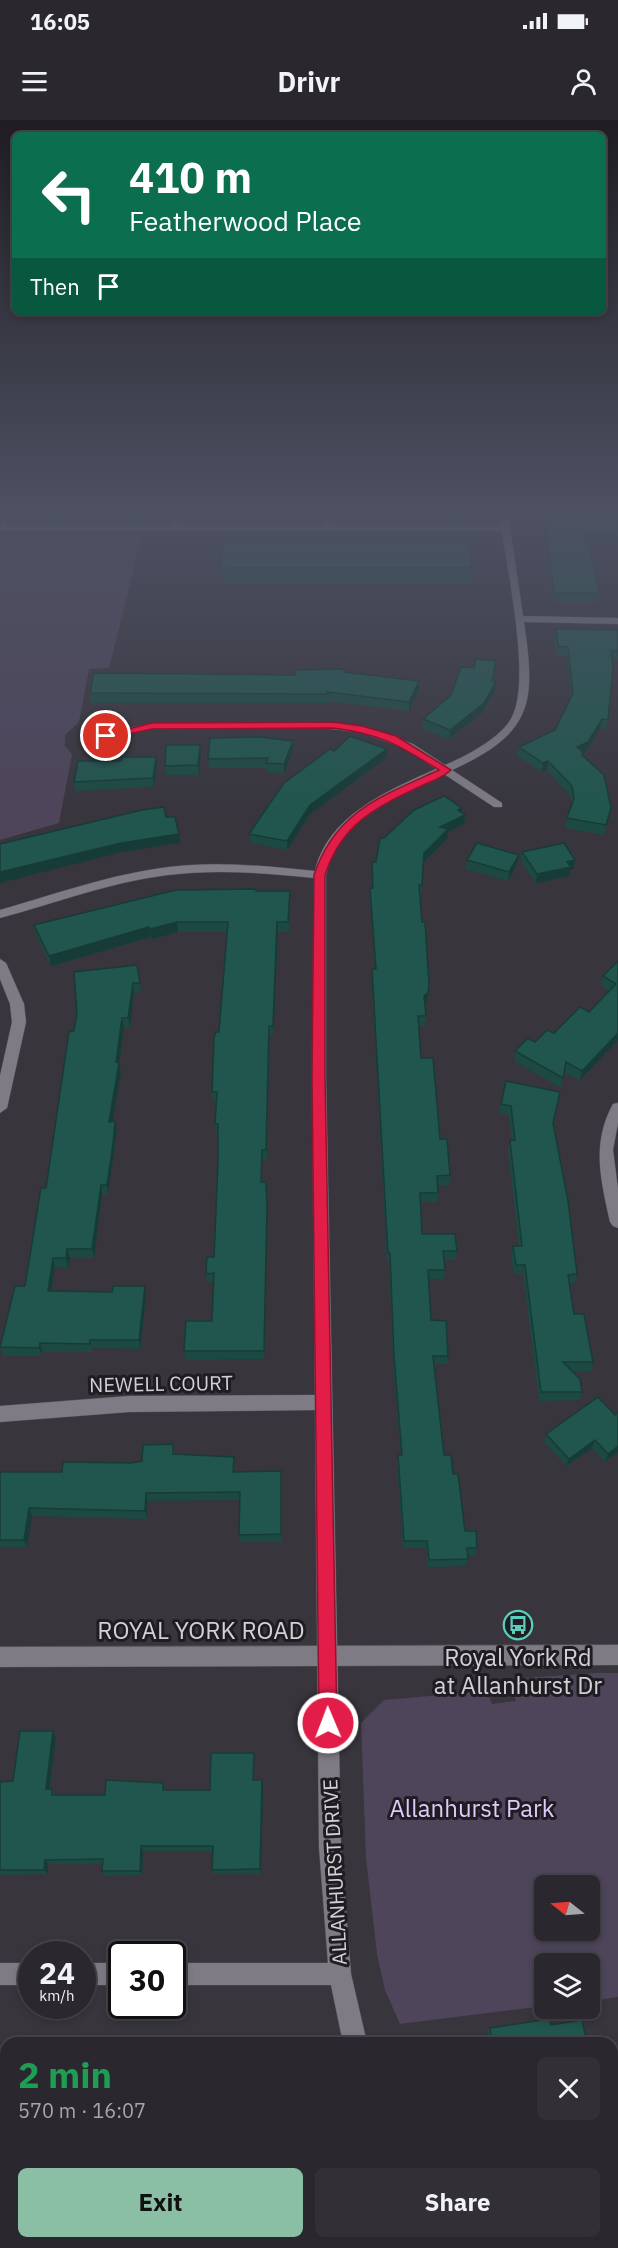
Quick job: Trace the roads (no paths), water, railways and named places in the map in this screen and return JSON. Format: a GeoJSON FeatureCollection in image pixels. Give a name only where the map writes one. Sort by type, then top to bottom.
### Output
{"type":"FeatureCollection","features":[{"type":"Feature","properties":{"kind":"street","name":"ALLANHURST DRIVE"},"geometry":{"type":"LineString","coordinates":[[354,2037],[340,1974],[330,1847],[319,1077],[320,875],[327,850],[355,817],[381,801],[446,770],[492,744],[518,717],[526,680],[518,611]]}},
{"type":"Feature","properties":{"kind":"street"},"geometry":{"type":"LineString","coordinates":[[519,620],[618,621]]}},
{"type":"Feature","properties":{"kind":"street"},"geometry":{"type":"LineString","coordinates":[[106,736],[152,726],[340,726],[371,731],[392,738],[446,770],[498,805]]}},
{"type":"Feature","properties":{"kind":"street"},"geometry":{"type":"LineString","coordinates":[[0,914],[99,886],[169,871],[237,870],[320,875]]}},
{"type":"Feature","properties":{"kind":"street"},"geometry":{"type":"LineString","coordinates":[[0,963],[17,1004],[19,1022],[0,1108]]}},
{"type":"Feature","properties":{"kind":"street"},"geometry":{"type":"LineString","coordinates":[[618,1108],[605,1138],[608,1173],[618,1222]]}},
{"type":"Feature","properties":{"kind":"street","name":"NEWELL COURT"},"geometry":{"type":"LineString","coordinates":[[0,1414],[129,1404],[323,1402]]}},
{"type":"Feature","properties":{"kind":"street","name":"ROYAL YORK ROAD"},"geometry":{"type":"LineString","coordinates":[[0,1658],[618,1654]]}},
{"type":"Feature","properties":{"kind":"street"},"geometry":{"type":"LineString","coordinates":[[0,1974],[18,1974]]}},
{"type":"Feature","properties":{"kind":"street"},"geometry":{"type":"LineString","coordinates":[[186,1974],[340,1974]]}},
{"type":"Feature","properties":{"kind":"place","name":"Royal York Rd at Allanhurst Dr"},"geometry":{"type":"Point","coordinates":[518,1625]}},
{"type":"Feature","properties":{"kind":"park label","name":"Allanhurst Park"},"geometry":{"type":"Point","coordinates":[472,1809]}}]}
